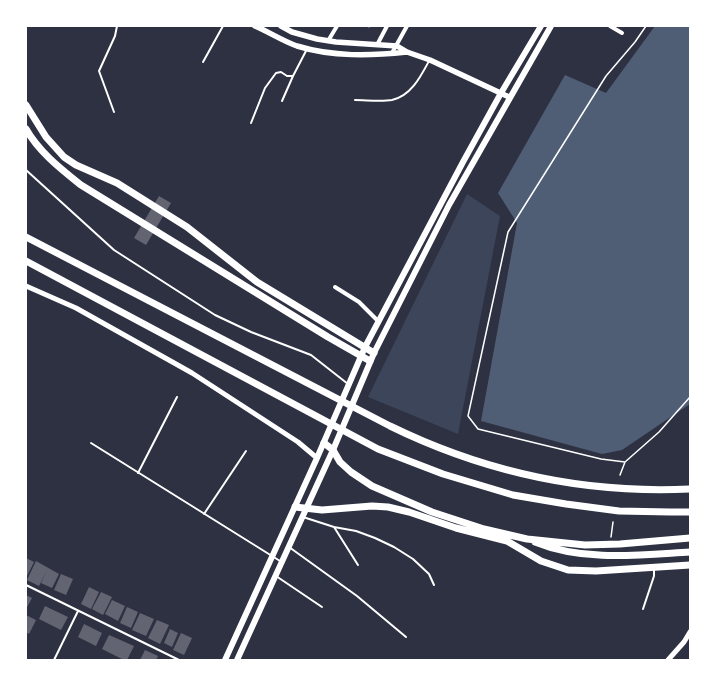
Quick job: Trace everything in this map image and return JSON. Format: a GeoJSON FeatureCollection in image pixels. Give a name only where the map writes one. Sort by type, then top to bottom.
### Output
{"type":"FeatureCollection","features":[{"type":"Feature","properties":{"kind":"highway"},"geometry":{"type":"LineString","coordinates":[[26,105],[46,137],[64,157],[76,165],[117,183],[187,227],[257,282],[374,353]]}},
{"type":"Feature","properties":{"kind":"highway"},"geometry":{"type":"LineString","coordinates":[[26,129],[33,140],[56,165],[81,185],[328,337],[370,361]]}},
{"type":"Feature","properties":{"kind":"highway"},"geometry":{"type":"LineString","coordinates":[[26,237],[306,384],[421,441],[468,459],[546,479],[607,488],[660,491],[690,489]]}},
{"type":"Feature","properties":{"kind":"highway"},"geometry":{"type":"LineString","coordinates":[[26,261],[378,450],[443,474],[513,495],[619,511],[690,512]]}},
{"type":"Feature","properties":{"kind":"highway"},"geometry":{"type":"LineString","coordinates":[[324,443],[332,450],[340,462],[351,472],[372,486],[432,512],[508,538],[541,561],[568,570],[596,572],[690,565]]}},
{"type":"Feature","properties":{"kind":"highway"},"geometry":{"type":"LineString","coordinates":[[295,507],[322,510],[372,506],[388,507],[409,512],[477,534],[585,545],[663,542],[690,538]]}},
{"type":"Feature","properties":{"kind":"highway"},"geometry":{"type":"LineString","coordinates":[[527,539],[546,546],[586,554],[621,556],[690,552]]}},
{"type":"Feature","properties":{"kind":"main road"},"geometry":{"type":"LineString","coordinates":[[255,26],[296,45],[323,52],[353,56],[407,52]]}},
{"type":"Feature","properties":{"kind":"main road"},"geometry":{"type":"LineString","coordinates":[[281,26],[305,36],[328,41],[397,46],[407,52],[430,60],[509,97]]}},
{"type":"Feature","properties":{"kind":"main road"},"geometry":{"type":"LineString","coordinates":[[225,660],[324,443],[365,347],[501,93],[541,26]]}},
{"type":"Feature","properties":{"kind":"main road"},"geometry":{"type":"LineString","coordinates":[[237,660],[306,509],[370,361],[449,205],[509,97],[551,26]]}},
{"type":"Feature","properties":{"kind":"street"},"geometry":{"type":"LineString","coordinates":[[328,41],[337,26]]}},
{"type":"Feature","properties":{"kind":"street"},"geometry":{"type":"LineString","coordinates":[[377,45],[387,26]]}},
{"type":"Feature","properties":{"kind":"street"},"geometry":{"type":"LineString","coordinates":[[392,53],[407,26]]}},
{"type":"Feature","properties":{"kind":"street"},"geometry":{"type":"LineString","coordinates":[[610,26],[622,33]]}},
{"type":"Feature","properties":{"kind":"street"},"geometry":{"type":"LineString","coordinates":[[26,286],[76,308],[192,373],[298,442],[317,458]]}},
{"type":"Feature","properties":{"kind":"street"},"geometry":{"type":"LineString","coordinates":[[335,286],[359,302],[378,322]]}},
{"type":"Feature","properties":{"kind":"street"},"geometry":{"type":"LineString","coordinates":[[668,660],[688,641],[690,632]]}},
{"type":"Feature","properties":{"kind":"lane"},"geometry":{"type":"LineString","coordinates":[[114,112],[99,71],[115,36],[116,26]]}},
{"type":"Feature","properties":{"kind":"lane"},"geometry":{"type":"LineString","coordinates":[[203,62],[223,26]]}},
{"type":"Feature","properties":{"kind":"lane"},"geometry":{"type":"LineString","coordinates":[[282,101],[308,48]]}},
{"type":"Feature","properties":{"kind":"lane"},"geometry":{"type":"LineString","coordinates":[[355,100],[392,100],[405,94],[420,77],[430,60]]}},
{"type":"Feature","properties":{"kind":"lane"},"geometry":{"type":"LineString","coordinates":[[251,123],[265,88],[276,73],[281,72],[287,76],[293,76]]}},
{"type":"Feature","properties":{"kind":"lane"},"geometry":{"type":"LineString","coordinates":[[26,170],[114,250],[215,315],[250,332],[311,355],[349,384]]}},
{"type":"Feature","properties":{"kind":"lane"},"geometry":{"type":"LineString","coordinates":[[138,473],[176,397]]}},
{"type":"Feature","properties":{"kind":"lane"},"geometry":{"type":"LineString","coordinates":[[91,443],[281,562]]}},
{"type":"Feature","properties":{"kind":"lane"},"geometry":{"type":"LineString","coordinates":[[204,514],[246,450]]}},
{"type":"Feature","properties":{"kind":"lane"},"geometry":{"type":"LineString","coordinates":[[302,516],[334,527],[356,531],[394,547],[413,559],[429,574],[434,585]]}},
{"type":"Feature","properties":{"kind":"lane"},"geometry":{"type":"LineString","coordinates":[[334,527],[358,565]]}},
{"type":"Feature","properties":{"kind":"lane"},"geometry":{"type":"LineString","coordinates":[[288,547],[357,596],[406,637]]}},
{"type":"Feature","properties":{"kind":"lane"},"geometry":{"type":"LineString","coordinates":[[643,609],[654,576],[654,568]]}},
{"type":"Feature","properties":{"kind":"lane"},"geometry":{"type":"LineString","coordinates":[[275,576],[322,607]]}},
{"type":"Feature","properties":{"kind":"lane"},"geometry":{"type":"LineString","coordinates":[[26,585],[179,660]]}},
{"type":"Feature","properties":{"kind":"lane"},"geometry":{"type":"LineString","coordinates":[[54,660],[78,611]]}},
{"type":"Feature","properties":{"kind":"path"},"geometry":{"type":"LineString","coordinates":[[625,462],[601,459],[478,429],[468,416],[508,232],[606,76],[635,42],[646,26]]}},
{"type":"Feature","properties":{"kind":"path"},"geometry":{"type":"LineString","coordinates":[[620,475],[625,462],[660,432],[690,397]]}},
{"type":"Feature","properties":{"kind":"path"},"geometry":{"type":"LineString","coordinates":[[611,545],[613,522]]}},
{"type":"Feature","properties":{"kind":"shaded area"},"geometry":{"type":"Polygon","coordinates":[[[655,26],[690,26],[690,404],[622,450],[602,454],[481,421],[517,223],[498,193],[565,75],[606,93],[655,26]]]}},
{"type":"Feature","properties":{"kind":"shaded area"},"geometry":{"type":"Polygon","coordinates":[[[467,194],[500,216],[458,434],[368,397],[467,194]]]}},
{"type":"Feature","properties":{"kind":"building"},"geometry":{"type":"Polygon","coordinates":[[[159,196],[171,203],[146,245],[134,238],[159,196]]]}},
{"type":"Feature","properties":{"kind":"building"},"geometry":{"type":"Polygon","coordinates":[[[26,558],[34,562],[26,578],[26,558]]]}},
{"type":"Feature","properties":{"kind":"building"},"geometry":{"type":"Polygon","coordinates":[[[36,561],[59,574],[52,588],[41,583],[47,570],[39,586],[27,580],[36,561]]]}},
{"type":"Feature","properties":{"kind":"building"},"geometry":{"type":"Polygon","coordinates":[[[61,574],[73,579],[66,595],[54,590],[61,574]]]}},
{"type":"Feature","properties":{"kind":"building"},"geometry":{"type":"Polygon","coordinates":[[[89,587],[99,592],[91,609],[81,604],[89,587]]]}},
{"type":"Feature","properties":{"kind":"building"},"geometry":{"type":"Polygon","coordinates":[[[101,592],[112,597],[103,615],[92,609],[101,592]]]}},
{"type":"Feature","properties":{"kind":"building"},"geometry":{"type":"Polygon","coordinates":[[[26,595],[32,598],[26,609],[26,595]]]}},
{"type":"Feature","properties":{"kind":"building"},"geometry":{"type":"Polygon","coordinates":[[[112,600],[125,606],[118,621],[105,614],[112,600]]]}},
{"type":"Feature","properties":{"kind":"building"},"geometry":{"type":"Polygon","coordinates":[[[45,606],[68,617],[61,630],[39,619],[45,606]]]}},
{"type":"Feature","properties":{"kind":"building"},"geometry":{"type":"Polygon","coordinates":[[[127,607],[138,612],[131,628],[120,623],[127,607]]]}},
{"type":"Feature","properties":{"kind":"building"},"geometry":{"type":"Polygon","coordinates":[[[140,613],[154,619],[146,636],[132,630],[140,613]]]}},
{"type":"Feature","properties":{"kind":"building"},"geometry":{"type":"Polygon","coordinates":[[[26,615],[36,620],[29,634],[26,632],[26,615]]]}},
{"type":"Feature","properties":{"kind":"building"},"geometry":{"type":"Polygon","coordinates":[[[157,620],[169,625],[160,644],[148,638],[157,620]]]}},
{"type":"Feature","properties":{"kind":"building"},"geometry":{"type":"Polygon","coordinates":[[[84,624],[102,633],[96,646],[78,637],[84,624]]]}},
{"type":"Feature","properties":{"kind":"building"},"geometry":{"type":"Polygon","coordinates":[[[170,629],[178,633],[172,647],[164,643],[170,629]]]}},
{"type":"Feature","properties":{"kind":"building"},"geometry":{"type":"Polygon","coordinates":[[[181,633],[192,638],[184,655],[173,650],[181,633]]]}},
{"type":"Feature","properties":{"kind":"building"},"geometry":{"type":"Polygon","coordinates":[[[109,635],[134,646],[127,660],[124,660],[102,649],[109,635]]]}},
{"type":"Feature","properties":{"kind":"building"},"geometry":{"type":"Polygon","coordinates":[[[145,650],[158,656],[156,660],[140,660],[145,650]]]}}]}
